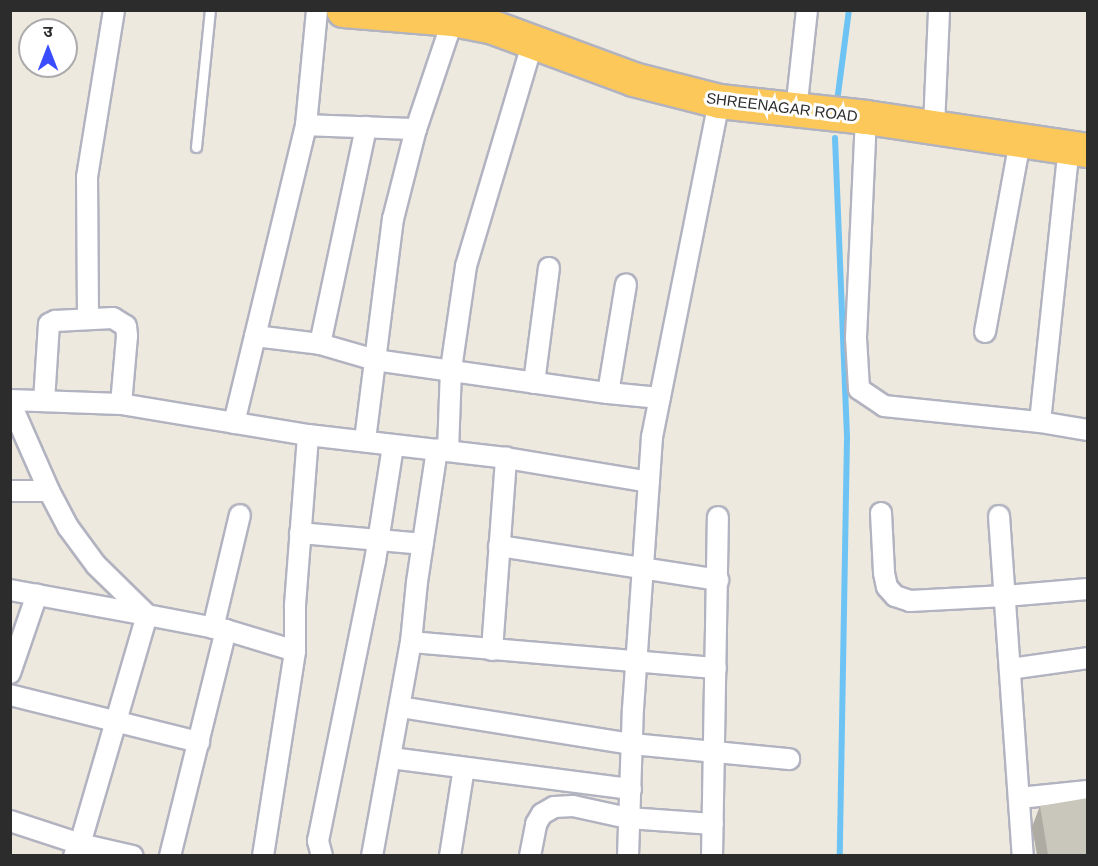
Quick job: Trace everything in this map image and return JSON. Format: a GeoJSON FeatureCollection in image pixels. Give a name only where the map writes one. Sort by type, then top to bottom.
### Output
{"type":"FeatureCollection","features":[{"type":"Feature","properties":{"kind":"highway","name":"SHREENAGAR ROAD"},"geometry":{"type":"LineString","coordinates":[[343,10],[453,19],[490,26],[633,79],[719,101],[934,126],[1020,142],[1078,149]]}},
{"type":"Feature","properties":{"kind":"street"},"geometry":{"type":"LineString","coordinates":[[88,318],[87,177],[114,10]]}},
{"type":"Feature","properties":{"kind":"street"},"geometry":{"type":"LineString","coordinates":[[234,423],[306,125],[317,10]]}},
{"type":"Feature","properties":{"kind":"street"},"geometry":{"type":"LineString","coordinates":[[796,111],[807,10]]}},
{"type":"Feature","properties":{"kind":"street"},"geometry":{"type":"LineString","coordinates":[[934,126],[939,10]]}},
{"type":"Feature","properties":{"kind":"street"},"geometry":{"type":"LineString","coordinates":[[365,440],[393,219],[416,129],[453,19]]}},
{"type":"Feature","properties":{"kind":"street"},"geometry":{"type":"LineString","coordinates":[[372,855],[411,642],[423,544],[442,450],[466,266],[533,41]]}},
{"type":"Feature","properties":{"kind":"street"},"geometry":{"type":"LineString","coordinates":[[628,855],[636,660],[652,437],[719,101]]}},
{"type":"Feature","properties":{"kind":"street"},"geometry":{"type":"LineString","coordinates":[[866,117],[856,338],[859,389],[884,406],[1040,422],[1088,430]]}},
{"type":"Feature","properties":{"kind":"street"},"geometry":{"type":"LineString","coordinates":[[306,125],[416,129]]}},
{"type":"Feature","properties":{"kind":"street"},"geometry":{"type":"LineString","coordinates":[[320,344],[366,127]]}},
{"type":"Feature","properties":{"kind":"street"},"geometry":{"type":"LineString","coordinates":[[985,332],[1020,142]]}},
{"type":"Feature","properties":{"kind":"street"},"geometry":{"type":"LineString","coordinates":[[1040,422],[1078,149]]}},
{"type":"Feature","properties":{"kind":"street"},"geometry":{"type":"LineString","coordinates":[[534,383],[549,267]]}},
{"type":"Feature","properties":{"kind":"street"},"geometry":{"type":"LineString","coordinates":[[608,393],[626,284]]}},
{"type":"Feature","properties":{"kind":"street"},"geometry":{"type":"LineString","coordinates":[[44,401],[49,324],[88,318],[113,318],[126,326],[127,336],[121,404]]}},
{"type":"Feature","properties":{"kind":"street"},"geometry":{"type":"LineString","coordinates":[[255,336],[320,344],[375,360],[608,393],[660,398]]}},
{"type":"Feature","properties":{"kind":"street"},"geometry":{"type":"LineString","coordinates":[[147,615],[96,566],[68,527],[20,442],[10,401],[121,404],[308,435],[506,458],[649,482]]}},
{"type":"Feature","properties":{"kind":"street"},"geometry":{"type":"LineString","coordinates":[[263,855],[295,651],[300,532],[308,435]]}},
{"type":"Feature","properties":{"kind":"street"},"geometry":{"type":"LineString","coordinates":[[322,855],[318,841],[378,539],[393,446]]}},
{"type":"Feature","properties":{"kind":"street"},"geometry":{"type":"LineString","coordinates":[[492,650],[506,458]]}},
{"type":"Feature","properties":{"kind":"street"},"geometry":{"type":"LineString","coordinates":[[10,491],[49,491]]}},
{"type":"Feature","properties":{"kind":"street"},"geometry":{"type":"LineString","coordinates":[[880,513],[884,573],[887,587],[895,596],[910,601],[1088,589]]}},
{"type":"Feature","properties":{"kind":"street"},"geometry":{"type":"LineString","coordinates":[[170,855],[199,742],[240,515]]}},
{"type":"Feature","properties":{"kind":"street"},"geometry":{"type":"LineString","coordinates":[[999,516],[1023,855]]}},
{"type":"Feature","properties":{"kind":"street"},"geometry":{"type":"LineString","coordinates":[[712,855],[718,517]]}},
{"type":"Feature","properties":{"kind":"street"},"geometry":{"type":"LineString","coordinates":[[300,532],[423,544]]}},
{"type":"Feature","properties":{"kind":"street"},"geometry":{"type":"LineString","coordinates":[[499,546],[718,580]]}},
{"type":"Feature","properties":{"kind":"street"},"geometry":{"type":"LineString","coordinates":[[10,590],[219,629],[295,651]]}},
{"type":"Feature","properties":{"kind":"street"},"geometry":{"type":"LineString","coordinates":[[10,673],[37,594]]}},
{"type":"Feature","properties":{"kind":"street"},"geometry":{"type":"LineString","coordinates":[[77,849],[147,615]]}},
{"type":"Feature","properties":{"kind":"street"},"geometry":{"type":"LineString","coordinates":[[411,642],[716,668]]}},
{"type":"Feature","properties":{"kind":"street"},"geometry":{"type":"LineString","coordinates":[[1010,669],[1088,658]]}},
{"type":"Feature","properties":{"kind":"street"},"geometry":{"type":"LineString","coordinates":[[10,695],[199,742]]}},
{"type":"Feature","properties":{"kind":"street"},"geometry":{"type":"LineString","coordinates":[[400,707],[632,744],[789,759]]}},
{"type":"Feature","properties":{"kind":"street"},"geometry":{"type":"LineString","coordinates":[[391,758],[631,789]]}},
{"type":"Feature","properties":{"kind":"street"},"geometry":{"type":"LineString","coordinates":[[450,855],[464,768]]}},
{"type":"Feature","properties":{"kind":"street"},"geometry":{"type":"LineString","coordinates":[[1019,798],[1088,791]]}},
{"type":"Feature","properties":{"kind":"street"},"geometry":{"type":"LineString","coordinates":[[530,855],[536,824],[542,814],[554,807],[573,806],[628,818],[713,824]]}},
{"type":"Feature","properties":{"kind":"street"},"geometry":{"type":"LineString","coordinates":[[10,821],[77,849],[133,855]]}},
{"type":"Feature","properties":{"kind":"lane"},"geometry":{"type":"LineString","coordinates":[[196,147],[210,10]]}},
{"type":"Feature","properties":{"kind":"building"},"geometry":{"type":"Polygon","coordinates":[[[1088,798],[1088,855],[1048,855],[1040,806],[1088,798]]]}},
{"type":"Feature","properties":{"kind":"waterway"},"geometry":{"type":"LineString","coordinates":[[837,102],[849,10]]}},
{"type":"Feature","properties":{"kind":"waterway"},"geometry":{"type":"LineString","coordinates":[[835,138],[847,438],[840,856]]}}]}
